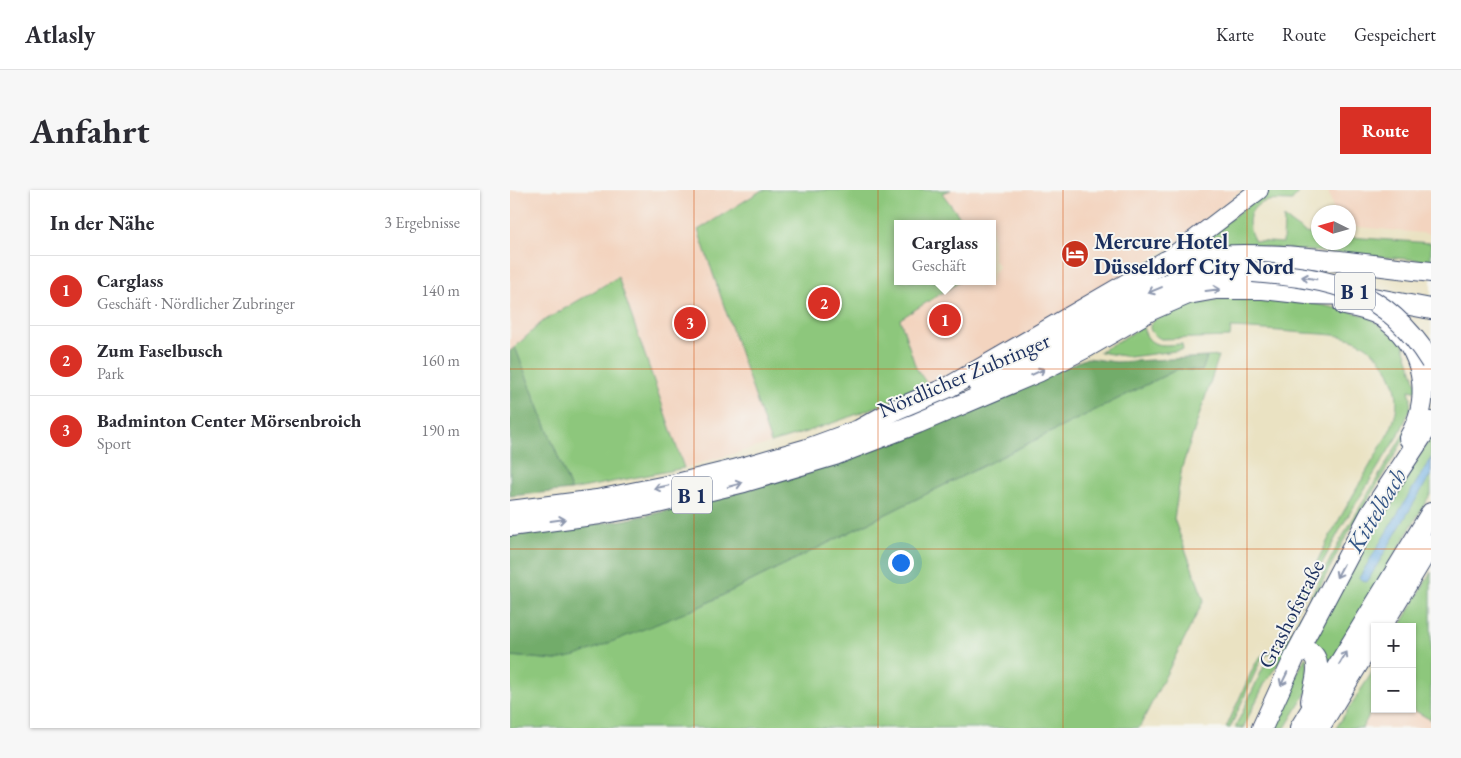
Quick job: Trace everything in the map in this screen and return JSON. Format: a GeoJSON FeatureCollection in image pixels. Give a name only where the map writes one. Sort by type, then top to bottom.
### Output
{"type":"FeatureCollection","features":[{"type":"Feature","properties":{"kind":"main road","name":"Nördlicher Zubringer"},"geometry":{"type":"LineString","coordinates":[[510,511],[597,500],[681,483],[807,449],[860,430],[897,409],[949,387],[1166,261],[1259,190]]}},
{"type":"Feature","properties":{"kind":"main road","name":"Nördlicher Zubringer"},"geometry":{"type":"LineString","coordinates":[[1166,261],[1206,255],[1293,257],[1431,272]]}},
{"type":"Feature","properties":{"kind":"main road","name":"B 1"},"geometry":{"type":"LineString","coordinates":[[860,430],[936,403],[973,387],[1147,293],[1178,280],[1220,271],[1253,272],[1318,279],[1357,292],[1392,315],[1421,346],[1431,362]]}},
{"type":"Feature","properties":{"kind":"main road","name":"Nördlicher Zubringer"},"geometry":{"type":"LineString","coordinates":[[510,526],[645,506],[744,482],[835,455],[918,423],[1038,372],[1087,347],[1151,310],[1188,294],[1236,288],[1307,294],[1357,295],[1427,307]]}},
{"type":"Feature","properties":{"kind":"main road","name":"B 1"},"geometry":{"type":"LineString","coordinates":[[1307,294],[1381,316],[1402,334],[1410,345],[1421,371],[1423,398],[1418,420],[1381,485],[1371,513]]}},
{"type":"Feature","properties":{"kind":"main road","name":"Grashofstraße"},"geometry":{"type":"LineString","coordinates":[[1262,728],[1297,652],[1371,513],[1431,422]]}},
{"type":"Feature","properties":{"kind":"main road"},"geometry":{"type":"LineString","coordinates":[[1309,723],[1431,513]]}},
{"type":"Feature","properties":{"kind":"main road"},"geometry":{"type":"LineString","coordinates":[[1383,623],[1431,544]]}},
{"type":"Feature","properties":{"kind":"main road"},"geometry":{"type":"LineString","coordinates":[[1309,723],[1371,641]]}},
{"type":"Feature","properties":{"kind":"main road"},"geometry":{"type":"LineString","coordinates":[[1297,652],[1301,650],[1310,652],[1316,662],[1316,680],[1313,689],[1309,723]]}},
{"type":"Feature","properties":{"kind":"shaded area"},"geometry":{"type":"Polygon","coordinates":[[[510,190],[762,190],[698,230],[771,443],[684,468],[618,278],[510,351],[510,190]]]}},
{"type":"Feature","properties":{"kind":"shaded area"},"geometry":{"type":"Polygon","coordinates":[[[951,190],[1242,190],[1172,246],[1036,331],[928,385],[916,368],[900,319],[955,285],[976,285],[978,287],[980,285],[996,285],[996,270],[999,267],[996,262],[996,220],[962,220],[941,193],[951,190]]]}},
{"type":"Feature","properties":{"kind":"shaded area"},"geometry":{"type":"Polygon","coordinates":[[[1328,190],[1431,190],[1431,234],[1356,227],[1356,205],[1332,205],[1328,190]]]}},
{"type":"Feature","properties":{"kind":"shaded area"},"geometry":{"type":"Polygon","coordinates":[[[1371,700],[1371,713],[1416,712],[1431,721],[1431,728],[1355,728],[1371,700]]]}},
{"type":"Feature","properties":{"kind":"green space"},"geometry":{"type":"Polygon","coordinates":[[[762,190],[951,190],[942,193],[962,220],[894,220],[894,285],[955,285],[900,319],[916,368],[928,385],[850,417],[771,443],[698,230],[762,190]]]}},
{"type":"Feature","properties":{"kind":"green space"},"geometry":{"type":"Polygon","coordinates":[[[1268,190],[1297,190],[1297,194],[1292,201],[1268,201],[1261,203],[1252,211],[1249,223],[1255,241],[1283,243],[1284,218],[1305,233],[1311,234],[1311,250],[1356,250],[1356,238],[1431,243],[1431,261],[1241,245],[1189,251],[1268,190]]]}},
{"type":"Feature","properties":{"kind":"green space"},"geometry":{"type":"Polygon","coordinates":[[[618,277],[684,468],[571,490],[515,347],[542,322],[618,277]]]}},
{"type":"Feature","properties":{"kind":"green space"},"geometry":{"type":"Polygon","coordinates":[[[1232,297],[1311,303],[1369,317],[1403,343],[1419,392],[1409,390],[1411,398],[1410,410],[1400,432],[1342,526],[1276,649],[1260,662],[1230,728],[1226,728],[1254,666],[1261,656],[1272,651],[1332,532],[1389,432],[1397,404],[1394,383],[1385,366],[1368,347],[1351,339],[1324,334],[1231,328],[1230,337],[1161,339],[1151,331],[1150,326],[1154,320],[1185,306],[1232,297]]]}},
{"type":"Feature","properties":{"kind":"green space"},"geometry":{"type":"Polygon","coordinates":[[[1143,327],[1149,339],[1153,342],[1163,345],[1182,344],[1183,350],[1130,357],[1099,352],[1143,327]]]}},
{"type":"Feature","properties":{"kind":"green space"},"geometry":{"type":"Polygon","coordinates":[[[515,347],[571,490],[510,496],[510,351],[515,347]]]}},
{"type":"Feature","properties":{"kind":"green space"},"geometry":{"type":"Polygon","coordinates":[[[1219,356],[1182,467],[1174,519],[1204,600],[1139,728],[510,728],[510,656],[556,660],[697,608],[1178,369],[1202,371],[1207,357],[1219,356]]]}},
{"type":"Feature","properties":{"kind":"green space"},"geometry":{"type":"Polygon","coordinates":[[[1207,357],[1202,371],[1178,369],[697,608],[576,656],[556,660],[510,656],[510,536],[624,520],[704,503],[797,474],[943,420],[1087,358],[1116,362],[1207,357]]]}},
{"type":"Feature","properties":{"kind":"green space"},"geometry":{"type":"Polygon","coordinates":[[[1406,430],[1409,431],[1343,542],[1287,651],[1265,683],[1243,728],[1235,728],[1264,666],[1282,650],[1340,541],[1406,430]]]}},
{"type":"Feature","properties":{"kind":"green space"},"geometry":{"type":"Polygon","coordinates":[[[1431,437],[1431,493],[1327,670],[1312,645],[1354,565],[1431,437]]]}},
{"type":"Feature","properties":{"kind":"green space"},"geometry":{"type":"Polygon","coordinates":[[[1431,572],[1431,720],[1416,711],[1416,623],[1402,623],[1431,572]]]}},
{"type":"Feature","properties":{"kind":"green space"},"geometry":{"type":"Polygon","coordinates":[[[1305,658],[1307,658],[1308,690],[1285,728],[1271,728],[1305,658]]]}},
{"type":"Feature","properties":{"kind":"green space"},"geometry":{"type":"Polygon","coordinates":[[[1371,674],[1371,712],[1362,728],[1336,728],[1371,674]]]}},
{"type":"Feature","properties":{"kind":"water"},"geometry":{"type":"Polygon","coordinates":[[[1431,458],[1431,474],[1367,582],[1359,578],[1431,458]]]}},
{"type":"Feature","properties":{"kind":"place","name":"Mercure Hotel Düsseldorf City Nord"},"geometry":{"type":"Point","coordinates":[1075,254]}},
{"type":"Feature","properties":{"kind":"place","name":"Zum Faselbusch"},"geometry":{"type":"Point","coordinates":[824,303]}},
{"type":"Feature","properties":{"kind":"place","name":"Carglass"},"geometry":{"type":"Point","coordinates":[945,320]}},
{"type":"Feature","properties":{"kind":"place","name":"Badminton Center Mörsenbroich"},"geometry":{"type":"Point","coordinates":[690,323]}},
{"type":"Feature","properties":{"kind":"water label","name":"Kittelbach"},"geometry":{"type":"Point","coordinates":[1376,510]}}]}
